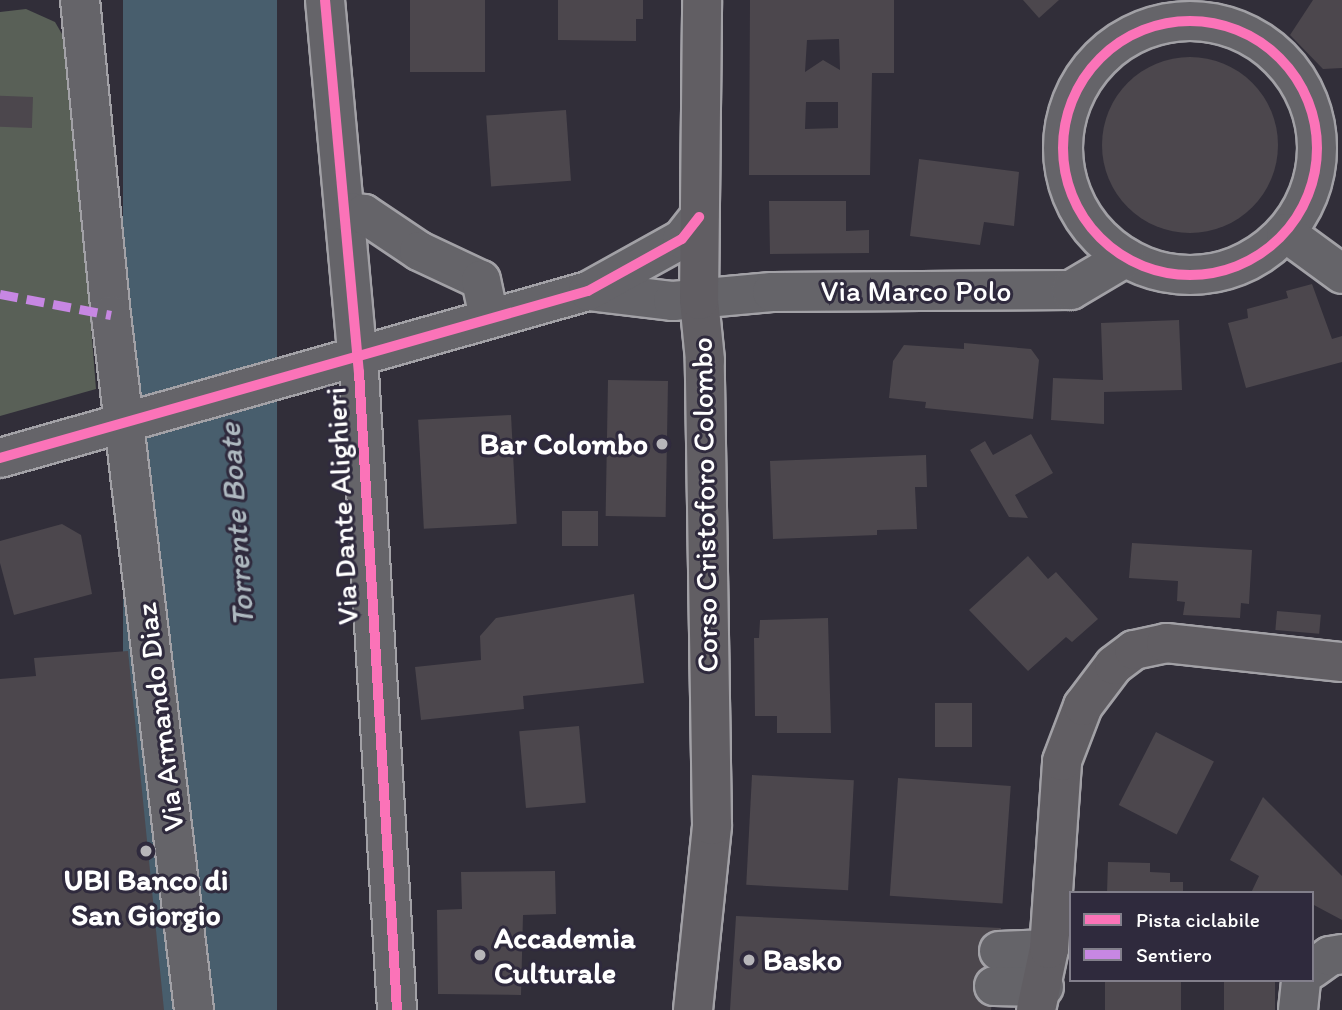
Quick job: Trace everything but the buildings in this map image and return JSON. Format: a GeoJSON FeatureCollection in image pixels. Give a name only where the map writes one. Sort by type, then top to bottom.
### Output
{"type":"FeatureCollection","features":[{"type":"Feature","properties":{"kind":"main road","name":"Corso Cristoforo Colombo"},"geometry":{"type":"LineString","coordinates":[[692,1010],[712,825],[705,360],[699,300],[702,0]]}},
{"type":"Feature","properties":{"kind":"main road"},"geometry":{"type":"LineString","coordinates":[[1040,999],[1049,949],[1062,761],[1083,706],[1114,665],[1135,650],[1166,643],[1342,662]]}},
{"type":"Feature","properties":{"kind":"street","name":"Via Armando Diaz"},"geometry":{"type":"LineString","coordinates":[[80,0],[141,419],[194,1010]]}},
{"type":"Feature","properties":{"kind":"street","name":"Via Dante Alighieri"},"geometry":{"type":"LineString","coordinates":[[325,0],[346,212],[340,362],[397,1010]]}},
{"type":"Feature","properties":{"kind":"street"},"geometry":{"type":"LineString","coordinates":[[1191,20],[1232,28],[1268,48],[1296,78],[1314,116],[1318,157],[1308,198],[1286,233],[1259,256],[1227,270],[1204,274],[1157,271],[1125,258],[1093,231],[1071,195],[1062,155],[1067,113],[1084,76],[1113,46],[1163,24],[1191,20]]}},
{"type":"Feature","properties":{"kind":"street"},"geometry":{"type":"LineString","coordinates":[[346,212],[364,214],[419,251],[481,280],[489,317]]}},
{"type":"Feature","properties":{"kind":"street"},"geometry":{"type":"LineString","coordinates":[[0,458],[588,291],[682,239],[699,217]]}},
{"type":"Feature","properties":{"kind":"street"},"geometry":{"type":"LineString","coordinates":[[1286,233],[1342,274]]}},
{"type":"Feature","properties":{"kind":"street","name":"Via Marco Polo"},"geometry":{"type":"LineString","coordinates":[[588,291],[699,300],[772,292],[1071,290],[1125,258]]}},
{"type":"Feature","properties":{"kind":"street"},"geometry":{"type":"LineString","coordinates":[[1040,999],[996,968],[1049,949]]}},
{"type":"Feature","properties":{"kind":"street"},"geometry":{"type":"LineString","coordinates":[[1314,968],[1330,956],[1342,954]]}},
{"type":"Feature","properties":{"kind":"street"},"geometry":{"type":"LineString","coordinates":[[1298,1010],[1301,982]]}},
{"type":"Feature","properties":{"kind":"shaded area"},"geometry":{"type":"Polygon","coordinates":[[[26,9],[55,22],[69,46],[96,389],[0,416],[0,12],[26,9]]]}},
{"type":"Feature","properties":{"kind":"water","name":"Torrente Boate"},"geometry":{"type":"Polygon","coordinates":[[[123,0],[277,0],[277,1010],[123,1010],[123,0]]]}},
{"type":"Feature","properties":{"kind":"marked path"},"geometry":{"type":"LineString","coordinates":[[0,294],[111,315]]}},
{"type":"Feature","properties":{"kind":"cycle path"},"geometry":{"type":"LineString","coordinates":[[325,0],[359,372],[397,1010]]}},
{"type":"Feature","properties":{"kind":"cycle path"},"geometry":{"type":"LineString","coordinates":[[1190,21],[1215,24],[1238,31],[1250,36],[1280,58],[1302,88],[1307,100],[1314,123],[1317,148],[1314,173],[1307,196],[1302,208],[1280,238],[1250,260],[1238,265],[1215,272],[1190,275],[1165,272],[1142,265],[1130,260],[1100,238],[1078,208],[1073,196],[1066,173],[1063,148],[1066,123],[1073,100],[1078,88],[1100,58],[1130,36],[1142,31],[1165,24],[1190,21]]}},
{"type":"Feature","properties":{"kind":"cycle path"},"geometry":{"type":"LineString","coordinates":[[0,458],[588,291],[682,239],[699,217]]}},
{"type":"Feature","properties":{"kind":"place","name":"Bar Colombo"},"geometry":{"type":"Point","coordinates":[662,444]}},
{"type":"Feature","properties":{"kind":"place","name":"UBI Banco di San Giorgio"},"geometry":{"type":"Point","coordinates":[146,851]}},
{"type":"Feature","properties":{"kind":"place","name":"Accademia Culturale"},"geometry":{"type":"Point","coordinates":[480,955]}},
{"type":"Feature","properties":{"kind":"place","name":"Basko"},"geometry":{"type":"Point","coordinates":[749,960]}}]}
